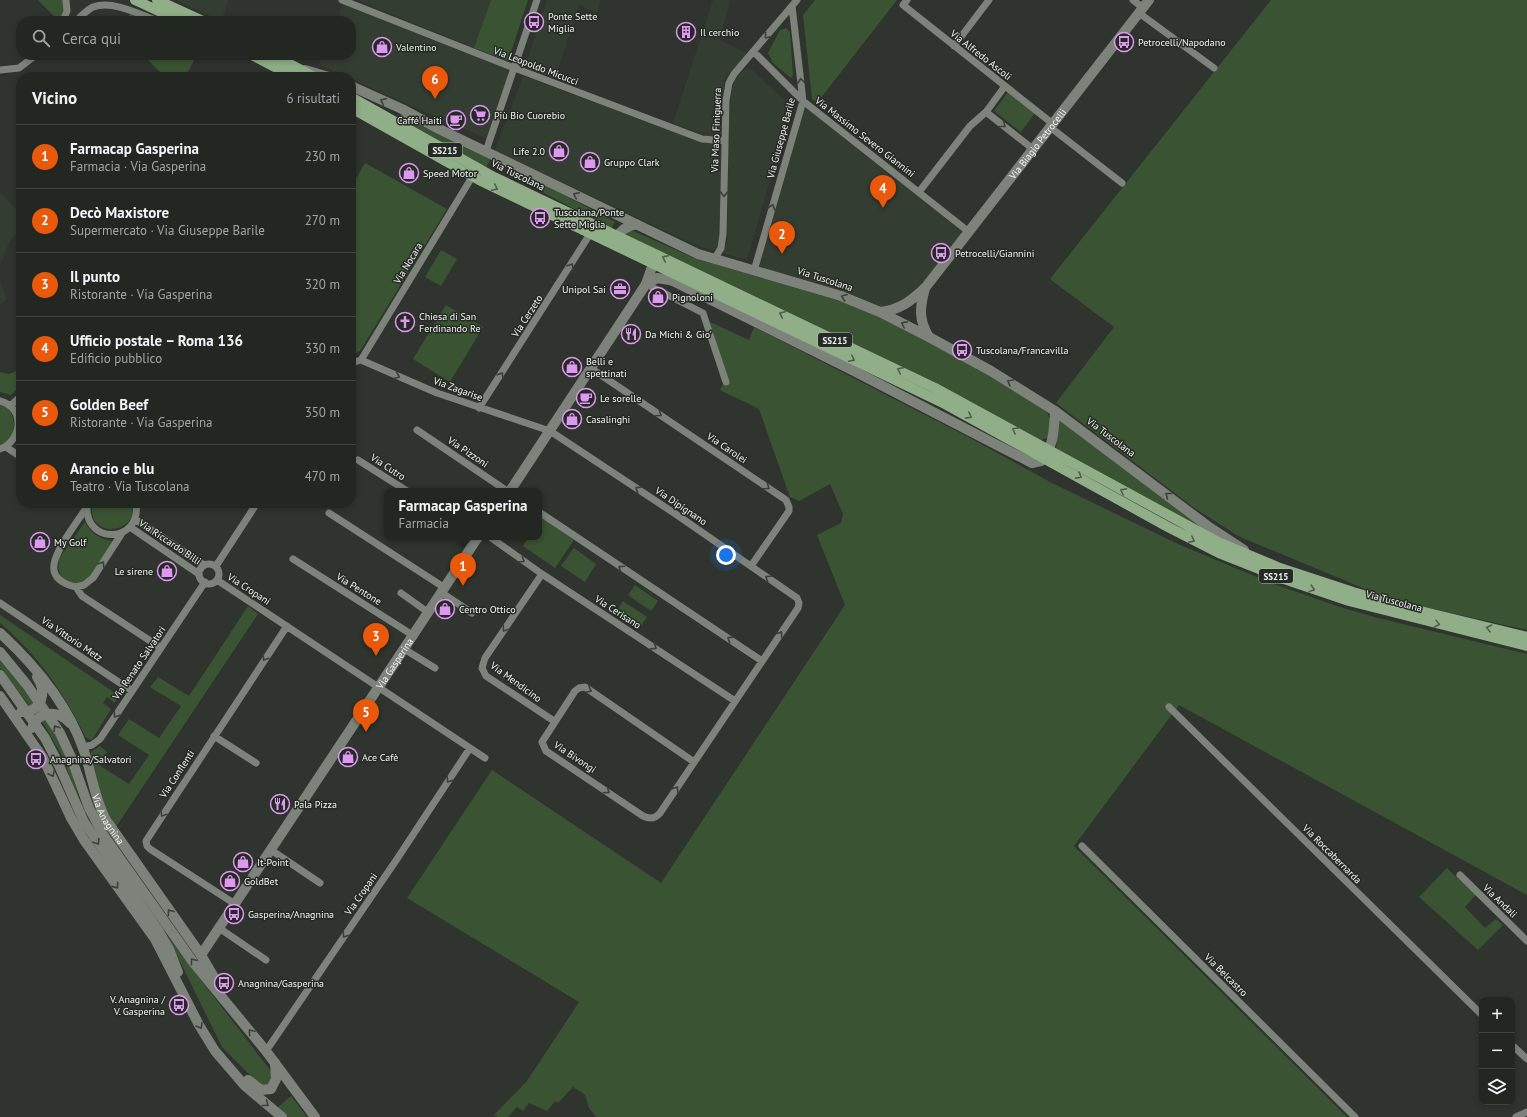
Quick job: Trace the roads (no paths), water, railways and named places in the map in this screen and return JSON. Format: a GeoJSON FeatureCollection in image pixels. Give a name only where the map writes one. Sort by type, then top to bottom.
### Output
{"type":"FeatureCollection","features":[{"type":"Feature","properties":{"kind":"main road"},"geometry":{"type":"LineString","coordinates":[[135,0],[169,16]]}},
{"type":"Feature","properties":{"kind":"main road"},"geometry":{"type":"LineString","coordinates":[[157,0],[192,16]]}},
{"type":"Feature","properties":{"kind":"main road"},"geometry":{"type":"LineString","coordinates":[[264,60],[294,72]]}},
{"type":"Feature","properties":{"kind":"main road"},"geometry":{"type":"LineString","coordinates":[[280,60],[296,72]]}},
{"type":"Feature","properties":{"kind":"main road","name":"Via Tuscolana"},"geometry":{"type":"LineString","coordinates":[[356,100],[494,177],[935,388],[1187,537],[1269,574],[1384,611],[1527,646]]}},
{"type":"Feature","properties":{"kind":"main road","name":"Via Tuscolana"},"geometry":{"type":"LineString","coordinates":[[356,111],[472,177],[1047,453],[1195,531],[1257,559],[1353,592],[1408,608],[1527,637]]}},
{"type":"Feature","properties":{"kind":"street"},"geometry":{"type":"LineString","coordinates":[[65,16],[67,11],[66,0]]}},
{"type":"Feature","properties":{"kind":"street","name":"Via Leopoldo Micucci"},"geometry":{"type":"LineString","coordinates":[[342,0],[514,68],[702,139],[725,141]]}},
{"type":"Feature","properties":{"kind":"street"},"geometry":{"type":"LineString","coordinates":[[486,151],[537,0]]}},
{"type":"Feature","properties":{"kind":"street","name":"Via Maso Finiguerra"},"geometry":{"type":"LineString","coordinates":[[714,260],[721,248],[723,234],[726,96],[728,83],[797,0]]}},
{"type":"Feature","properties":{"kind":"street","name":"Via Alfredo Ascoli"},"geometry":{"type":"LineString","coordinates":[[907,0],[903,5],[1005,86],[1051,126],[1122,183]]}},
{"type":"Feature","properties":{"kind":"street"},"geometry":{"type":"LineString","coordinates":[[954,46],[989,0]]}},
{"type":"Feature","properties":{"kind":"street"},"geometry":{"type":"LineString","coordinates":[[1133,0],[1144,7],[1214,68]]}},
{"type":"Feature","properties":{"kind":"street"},"geometry":{"type":"LineString","coordinates":[[82,16],[92,7],[105,3],[123,5],[147,16]]}},
{"type":"Feature","properties":{"kind":"street","name":"Via Giuseppe Barile"},"geometry":{"type":"LineString","coordinates":[[754,271],[803,101],[792,6]]}},
{"type":"Feature","properties":{"kind":"street","name":"Via Biagio Petrocelli"},"geometry":{"type":"LineString","coordinates":[[880,312],[895,310],[905,305],[925,288],[1144,7]]}},
{"type":"Feature","properties":{"kind":"street","name":"Via Massimo Severo Giannini"},"geometry":{"type":"LineString","coordinates":[[754,52],[803,101],[969,232]]}},
{"type":"Feature","properties":{"kind":"street"},"geometry":{"type":"LineString","coordinates":[[0,70],[18,68],[29,60]]}},
{"type":"Feature","properties":{"kind":"street"},"geometry":{"type":"LineString","coordinates":[[919,192],[970,126],[986,112],[1005,86]]}},
{"type":"Feature","properties":{"kind":"street","name":"Via Tuscolana"},"geometry":{"type":"LineString","coordinates":[[356,88],[693,252],[714,260],[829,292],[880,312],[928,337],[991,371],[1055,411],[1209,527],[1257,559]]}},
{"type":"Feature","properties":{"kind":"street"},"geometry":{"type":"LineString","coordinates":[[986,112],[1033,149]]}},
{"type":"Feature","properties":{"kind":"street"},"geometry":{"type":"LineString","coordinates":[[398,134],[397,123],[402,118],[415,116]]}},
{"type":"Feature","properties":{"kind":"street","name":"Via Nocara"},"geometry":{"type":"LineString","coordinates":[[361,360],[472,177]]}},
{"type":"Feature","properties":{"kind":"street"},"geometry":{"type":"LineString","coordinates":[[619,248],[617,242],[618,236],[628,227],[636,224]]}},
{"type":"Feature","properties":{"kind":"street","name":"Via Cerzeto"},"geometry":{"type":"LineString","coordinates":[[479,408],[590,234]]}},
{"type":"Feature","properties":{"kind":"street"},"geometry":{"type":"LineString","coordinates":[[510,488],[592,369],[646,284],[653,264]]}},
{"type":"Feature","properties":{"kind":"street"},"geometry":{"type":"LineString","coordinates":[[646,284],[654,278],[671,280],[714,293]]}},
{"type":"Feature","properties":{"kind":"street"},"geometry":{"type":"LineString","coordinates":[[671,280],[852,370],[1032,463],[1038,463],[1047,453],[1053,435],[1055,411]]}},
{"type":"Feature","properties":{"kind":"street"},"geometry":{"type":"LineString","coordinates":[[646,284],[703,313],[726,382]]}},
{"type":"Feature","properties":{"kind":"street","name":"Via Biagio Petrocelli"},"geometry":{"type":"LineString","coordinates":[[925,288],[920,305],[920,318],[928,337]]}},
{"type":"Feature","properties":{"kind":"street"},"geometry":{"type":"LineString","coordinates":[[804,336],[852,370]]}},
{"type":"Feature","properties":{"kind":"street"},"geometry":{"type":"LineString","coordinates":[[356,362],[361,360]]}},
{"type":"Feature","properties":{"kind":"street","name":"Via Zagarise"},"geometry":{"type":"LineString","coordinates":[[361,360],[437,393],[550,431]]}},
{"type":"Feature","properties":{"kind":"street","name":"Via Carolei"},"geometry":{"type":"LineString","coordinates":[[592,369],[786,500],[789,507],[788,512],[751,566]]}},
{"type":"Feature","properties":{"kind":"street"},"geometry":{"type":"LineString","coordinates":[[0,401],[10,406],[16,415]]}},
{"type":"Feature","properties":{"kind":"street"},"geometry":{"type":"LineString","coordinates":[[10,406],[16,401]]}},
{"type":"Feature","properties":{"kind":"street","name":"Via Pizzoni"},"geometry":{"type":"LineString","coordinates":[[417,430],[504,488]]}},
{"type":"Feature","properties":{"kind":"street","name":"Via Dipignano"},"geometry":{"type":"LineString","coordinates":[[550,431],[678,515],[799,601]]}},
{"type":"Feature","properties":{"kind":"street"},"geometry":{"type":"LineString","coordinates":[[3,448],[16,442]]}},
{"type":"Feature","properties":{"kind":"street"},"geometry":{"type":"LineString","coordinates":[[3,448],[16,454]]}},
{"type":"Feature","properties":{"kind":"street","name":"Via Cutro"},"geometry":{"type":"LineString","coordinates":[[358,460],[402,488]]}},
{"type":"Feature","properties":{"kind":"street"},"geometry":{"type":"LineString","coordinates":[[85,508],[54,558],[53,566],[56,577],[67,584],[76,587],[84,586],[93,578],[122,533],[130,527],[135,519],[136,508]]}},
{"type":"Feature","properties":{"kind":"street"},"geometry":{"type":"LineString","coordinates":[[87,508],[87,514],[94,527],[107,534],[122,533]]}},
{"type":"Feature","properties":{"kind":"street"},"geometry":{"type":"LineString","coordinates":[[216,566],[254,508]]}},
{"type":"Feature","properties":{"kind":"street"},"geometry":{"type":"LineString","coordinates":[[329,513],[444,590],[472,613]]}},
{"type":"Feature","properties":{"kind":"street"},"geometry":{"type":"LineString","coordinates":[[542,514],[762,661]]}},
{"type":"Feature","properties":{"kind":"street","name":"Via Riccardo Billi"},"geometry":{"type":"LineString","coordinates":[[135,519],[204,565]]}},
{"type":"Feature","properties":{"kind":"street","name":"Via Riccardo Billi"},"geometry":{"type":"LineString","coordinates":[[130,527],[200,574]]}},
{"type":"Feature","properties":{"kind":"street","name":"Via Gasperina"},"geometry":{"type":"LineString","coordinates":[[201,955],[378,686],[414,636],[476,540]]}},
{"type":"Feature","properties":{"kind":"street","name":"Via Cerisano"},"geometry":{"type":"LineString","coordinates":[[494,540],[542,574],[735,701]]}},
{"type":"Feature","properties":{"kind":"street","name":"Via Pentone"},"geometry":{"type":"LineString","coordinates":[[293,559],[414,636]]}},
{"type":"Feature","properties":{"kind":"street"},"geometry":{"type":"LineString","coordinates":[[210,564],[216,566],[219,571],[217,580],[211,583],[205,582],[201,579],[200,574],[204,565],[210,564]]}},
{"type":"Feature","properties":{"kind":"street","name":"Via Mendicino"},"geometry":{"type":"LineString","coordinates":[[542,574],[485,658],[482,668],[486,676],[554,721]]}},
{"type":"Feature","properties":{"kind":"street","name":"Via Cropani"},"geometry":{"type":"LineString","coordinates":[[217,580],[485,758]]}},
{"type":"Feature","properties":{"kind":"street","name":"Via Renato Salvatori"},"geometry":{"type":"LineString","coordinates":[[82,747],[92,745],[98,741],[205,582]]}},
{"type":"Feature","properties":{"kind":"street"},"geometry":{"type":"LineString","coordinates":[[76,587],[82,596],[161,648]]}},
{"type":"Feature","properties":{"kind":"street"},"geometry":{"type":"LineString","coordinates":[[400,593],[429,613]]}},
{"type":"Feature","properties":{"kind":"street","name":"Via Bivongi"},"geometry":{"type":"LineString","coordinates":[[694,762],[585,687],[576,689],[542,740],[542,744],[545,749],[647,818],[652,818],[659,814],[798,608],[799,601]]}},
{"type":"Feature","properties":{"kind":"street","name":"Via Vittorio Metz"},"geometry":{"type":"LineString","coordinates":[[0,603],[132,691]]}},
{"type":"Feature","properties":{"kind":"street","name":"Via Conflenti"},"geometry":{"type":"LineString","coordinates":[[235,904],[150,849],[146,843],[149,835],[287,626]]}},
{"type":"Feature","properties":{"kind":"street","name":"Via Anagnina"},"geometry":{"type":"LineString","coordinates":[[0,633],[21,653],[50,687],[74,728],[82,747],[96,796],[106,820],[122,845],[201,955],[226,1002]]}},
{"type":"Feature","properties":{"kind":"street"},"geometry":{"type":"LineString","coordinates":[[404,649],[435,668]]}},
{"type":"Feature","properties":{"kind":"street","name":"Via Anagnina"},"geometry":{"type":"LineString","coordinates":[[0,652],[27,685],[60,733],[71,757],[89,808],[101,830],[193,962],[275,1062],[315,1117]]}},
{"type":"Feature","properties":{"kind":"street"},"geometry":{"type":"LineString","coordinates":[[11,709],[24,712],[32,709],[40,702],[43,693],[41,683],[21,653]]}},
{"type":"Feature","properties":{"kind":"street","name":"Via Anagnina"},"geometry":{"type":"LineString","coordinates":[[0,676],[48,744],[88,829],[166,943],[177,967],[184,994]]}},
{"type":"Feature","properties":{"kind":"street","name":"Via Anagnina"},"geometry":{"type":"LineString","coordinates":[[0,696],[32,736],[69,813],[84,840],[155,940],[199,1025],[219,1056],[252,1092],[282,1117]]}},
{"type":"Feature","properties":{"kind":"street","name":"Via Roccabernarda"},"geometry":{"type":"LineString","coordinates":[[1169,707],[1479,1012]]}},
{"type":"Feature","properties":{"kind":"street"},"geometry":{"type":"LineString","coordinates":[[32,736],[36,721],[41,716],[52,714],[61,716],[74,728]]}},
{"type":"Feature","properties":{"kind":"street"},"geometry":{"type":"LineString","coordinates":[[214,736],[256,763]]}},
{"type":"Feature","properties":{"kind":"street","name":"Via Cropani"},"geometry":{"type":"LineString","coordinates":[[266,1051],[400,856],[470,748]]}},
{"type":"Feature","properties":{"kind":"street","name":"Via Belcastro"},"geometry":{"type":"LineString","coordinates":[[1082,846],[1355,1117]]}},
{"type":"Feature","properties":{"kind":"street"},"geometry":{"type":"LineString","coordinates":[[271,850],[320,883]]}},
{"type":"Feature","properties":{"kind":"street","name":"Via Andali"},"geometry":{"type":"LineString","coordinates":[[1460,875],[1527,941]]}},
{"type":"Feature","properties":{"kind":"street"},"geometry":{"type":"LineString","coordinates":[[219,928],[266,960]]}},
{"type":"Feature","properties":{"kind":"street"},"geometry":{"type":"LineString","coordinates":[[1515,1048],[1527,1059]]}},
{"type":"Feature","properties":{"kind":"street"},"geometry":{"type":"LineString","coordinates":[[219,1056],[258,1088],[266,1091],[271,1089],[277,1077],[275,1062]]}},
{"type":"Feature","properties":{"kind":"street"},"geometry":{"type":"LineString","coordinates":[[1516,1117],[1527,1112]]}},
{"type":"Feature","properties":{"kind":"place","name":"Ponte Sette Miglia"},"geometry":{"type":"Point","coordinates":[534,22]}},
{"type":"Feature","properties":{"kind":"place","name":"Il cerchio"},"geometry":{"type":"Point","coordinates":[686,32]}},
{"type":"Feature","properties":{"kind":"place","name":"Petrocelli/Napodano"},"geometry":{"type":"Point","coordinates":[1124,42]}},
{"type":"Feature","properties":{"kind":"place","name":"Valentino"},"geometry":{"type":"Point","coordinates":[382,47]}},
{"type":"Feature","properties":{"kind":"place","name":"Arancio e blu"},"geometry":{"type":"Point","coordinates":[435,99]}},
{"type":"Feature","properties":{"kind":"place","name":"Più Bio Cuorebio"},"geometry":{"type":"Point","coordinates":[480,115]}},
{"type":"Feature","properties":{"kind":"place","name":"Caffé Haiti"},"geometry":{"type":"Point","coordinates":[456,120]}},
{"type":"Feature","properties":{"kind":"place","name":"Life 2.0"},"geometry":{"type":"Point","coordinates":[559,151]}},
{"type":"Feature","properties":{"kind":"place","name":"Gruppo Clark"},"geometry":{"type":"Point","coordinates":[590,162]}},
{"type":"Feature","properties":{"kind":"place","name":"Speed Motor"},"geometry":{"type":"Point","coordinates":[409,173]}},
{"type":"Feature","properties":{"kind":"place","name":"Ufficio postale – Roma 136"},"geometry":{"type":"Point","coordinates":[883,208]}},
{"type":"Feature","properties":{"kind":"place","name":"Tuscolana/Ponte Sette Miglia"},"geometry":{"type":"Point","coordinates":[540,218]}},
{"type":"Feature","properties":{"kind":"place","name":"Petrocelli/Giannini"},"geometry":{"type":"Point","coordinates":[941,253]}},
{"type":"Feature","properties":{"kind":"place","name":"Decò Maxistore"},"geometry":{"type":"Point","coordinates":[782,254]}},
{"type":"Feature","properties":{"kind":"place","name":"Unipol Sai"},"geometry":{"type":"Point","coordinates":[620,289]}},
{"type":"Feature","properties":{"kind":"place","name":"Pignoloni"},"geometry":{"type":"Point","coordinates":[658,297]}},
{"type":"Feature","properties":{"kind":"place","name":"Chiesa di San Ferdinando Re"},"geometry":{"type":"Point","coordinates":[405,322]}},
{"type":"Feature","properties":{"kind":"place","name":"Da Michi & Gio'"},"geometry":{"type":"Point","coordinates":[631,334]}},
{"type":"Feature","properties":{"kind":"place","name":"Tuscolana/Francavilla"},"geometry":{"type":"Point","coordinates":[962,350]}},
{"type":"Feature","properties":{"kind":"place","name":"Belli e spettinati"},"geometry":{"type":"Point","coordinates":[572,367]}},
{"type":"Feature","properties":{"kind":"place","name":"Le sorelle"},"geometry":{"type":"Point","coordinates":[586,398]}},
{"type":"Feature","properties":{"kind":"place","name":"Casalinghi"},"geometry":{"type":"Point","coordinates":[572,419]}},
{"type":"Feature","properties":{"kind":"place","name":"My Golf"},"geometry":{"type":"Point","coordinates":[40,542]}},
{"type":"Feature","properties":{"kind":"place","name":"Le sirene"},"geometry":{"type":"Point","coordinates":[167,571]}},
{"type":"Feature","properties":{"kind":"place","name":"Farmacap Gasperina"},"geometry":{"type":"Point","coordinates":[463,586]}},
{"type":"Feature","properties":{"kind":"place","name":"Centro Ottico"},"geometry":{"type":"Point","coordinates":[445,609]}},
{"type":"Feature","properties":{"kind":"place","name":"Il punto"},"geometry":{"type":"Point","coordinates":[376,656]}},
{"type":"Feature","properties":{"kind":"place","name":"Golden Beef"},"geometry":{"type":"Point","coordinates":[366,732]}},
{"type":"Feature","properties":{"kind":"place","name":"Ace Cafè"},"geometry":{"type":"Point","coordinates":[348,757]}},
{"type":"Feature","properties":{"kind":"place","name":"Anagnina/Salvatori"},"geometry":{"type":"Point","coordinates":[36,759]}},
{"type":"Feature","properties":{"kind":"place","name":"Pala Pizza"},"geometry":{"type":"Point","coordinates":[280,804]}},
{"type":"Feature","properties":{"kind":"place","name":"It-Point"},"geometry":{"type":"Point","coordinates":[243,862]}},
{"type":"Feature","properties":{"kind":"place","name":"GoldBet"},"geometry":{"type":"Point","coordinates":[230,881]}},
{"type":"Feature","properties":{"kind":"place","name":"Gasperina/Anagnina"},"geometry":{"type":"Point","coordinates":[234,914]}},
{"type":"Feature","properties":{"kind":"place","name":"Anagnina/Gasperina"},"geometry":{"type":"Point","coordinates":[224,983]}},
{"type":"Feature","properties":{"kind":"place","name":"V. Anagnina / V. Gasperina"},"geometry":{"type":"Point","coordinates":[179,1005]}}]}
